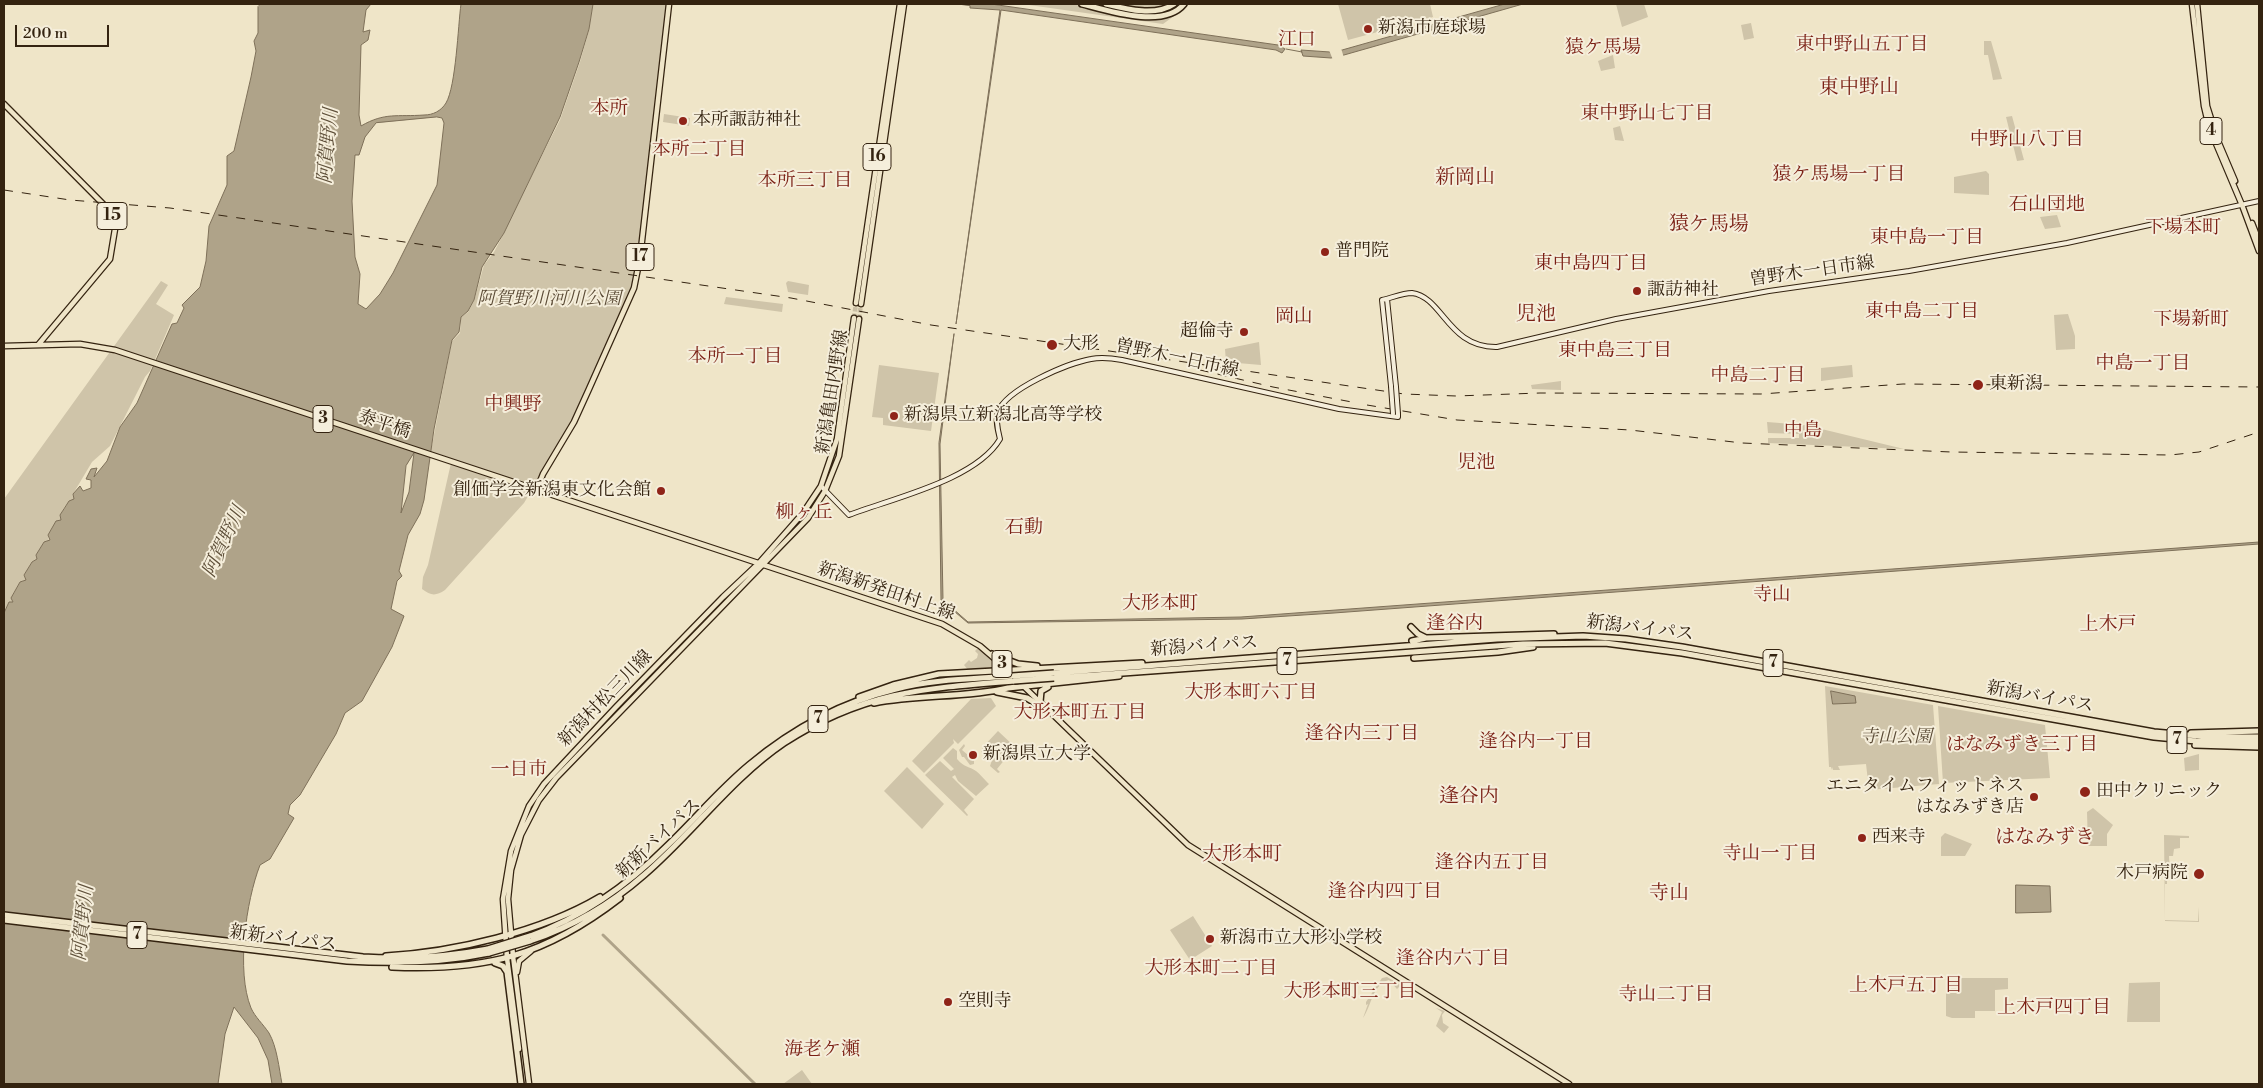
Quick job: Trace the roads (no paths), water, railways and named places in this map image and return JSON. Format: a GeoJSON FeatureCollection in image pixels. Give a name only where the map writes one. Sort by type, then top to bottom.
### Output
{"type":"FeatureCollection","features":[{"type":"Feature","properties":{"kind":"highway"},"geometry":{"type":"LineString","coordinates":[[1082,4],[1128,14],[1157,17],[1170,15],[1184,4]]}},
{"type":"Feature","properties":{"kind":"highway"},"geometry":{"type":"LineString","coordinates":[[1106,4],[1149,11],[1174,4]]}},
{"type":"Feature","properties":{"kind":"highway"},"geometry":{"type":"LineString","coordinates":[[1411,627],[1418,634],[1426,638]]}},
{"type":"Feature","properties":{"kind":"highway"},"geometry":{"type":"LineString","coordinates":[[1412,641],[1426,638],[1547,633],[1570,636]]}},
{"type":"Feature","properties":{"kind":"highway","name":"新潟バイパス"},"geometry":{"type":"LineString","coordinates":[[1012,676],[1167,670],[1408,649],[1419,645],[1497,639],[1570,636],[1626,638],[2124,727],[2182,736],[2259,737]]}},
{"type":"Feature","properties":{"kind":"highway"},"geometry":{"type":"LineString","coordinates":[[1414,658],[1498,652],[1561,643]]}},
{"type":"Feature","properties":{"kind":"highway","name":"新潟バイパス"},"geometry":{"type":"LineString","coordinates":[[1054,675],[1170,664],[1408,649],[1420,652],[1561,643],[1605,644],[1654,649],[2095,728],[2175,740],[2259,742]]}},
{"type":"Feature","properties":{"kind":"highway"},"geometry":{"type":"LineString","coordinates":[[992,654],[1018,664],[1050,667],[1134,663],[1170,664]]}},
{"type":"Feature","properties":{"kind":"highway"},"geometry":{"type":"LineString","coordinates":[[833,711],[867,694],[939,674],[961,672],[1012,676],[1050,667]]}},
{"type":"Feature","properties":{"kind":"highway"},"geometry":{"type":"LineString","coordinates":[[855,706],[922,696],[991,692],[1023,686],[1167,670]]}},
{"type":"Feature","properties":{"kind":"highway","name":"新新バイパス"},"geometry":{"type":"LineString","coordinates":[[702,815],[747,766],[803,726],[833,711],[897,688],[1012,676]]}},
{"type":"Feature","properties":{"kind":"highway"},"geometry":{"type":"LineString","coordinates":[[1040,702],[1039,696],[1044,687],[1080,681]]}},
{"type":"Feature","properties":{"kind":"highway","name":"新新バイパス"},"geometry":{"type":"LineString","coordinates":[[4,915],[269,948],[347,961],[398,964],[427,963],[489,951],[530,939],[591,907],[642,873],[752,769],[783,744],[827,718],[855,706],[900,693],[964,682]]}},
{"type":"Feature","properties":{"kind":"highway"},"geometry":{"type":"LineString","coordinates":[[991,692],[1018,695],[1051,712]]}},
{"type":"Feature","properties":{"kind":"highway"},"geometry":{"type":"LineString","coordinates":[[2124,727],[2190,733],[2259,731]]}},
{"type":"Feature","properties":{"kind":"highway"},"geometry":{"type":"LineString","coordinates":[[2095,728],[2166,742],[2259,747]]}},
{"type":"Feature","properties":{"kind":"highway"},"geometry":{"type":"LineString","coordinates":[[363,957],[429,952],[549,921],[570,913],[642,873]]}},
{"type":"Feature","properties":{"kind":"highway"},"geometry":{"type":"LineString","coordinates":[[478,965],[510,957],[546,944],[572,930],[613,903],[642,873]]}},
{"type":"Feature","properties":{"kind":"highway","name":"新新バイパス"},"geometry":{"type":"LineString","coordinates":[[4,920],[363,957],[426,958],[489,951]]}},
{"type":"Feature","properties":{"kind":"highway"},"geometry":{"type":"LineString","coordinates":[[347,961],[406,968],[458,968],[497,963],[503,966],[507,972],[522,1084]]}},
{"type":"Feature","properties":{"kind":"main road","name":"17"},"geometry":{"type":"LineString","coordinates":[[537,489],[543,474],[574,422],[634,288],[640,258],[669,4]]}},
{"type":"Feature","properties":{"kind":"main road","name":"16"},"geometry":{"type":"LineString","coordinates":[[900,4],[901,12]]}},
{"type":"Feature","properties":{"kind":"main road","name":"16"},"geometry":{"type":"LineString","coordinates":[[859,303],[901,12],[904,4]]}},
{"type":"Feature","properties":{"kind":"main road","name":"4"},"geometry":{"type":"LineString","coordinates":[[2192,4],[2204,106],[2209,127],[2244,204],[2259,250]]}},
{"type":"Feature","properties":{"kind":"main road","name":"4"},"geometry":{"type":"LineString","coordinates":[[2197,4],[2207,106],[2218,141],[2259,241]]}},
{"type":"Feature","properties":{"kind":"main road","name":"15"},"geometry":{"type":"LineString","coordinates":[[4,104],[109,210],[115,226],[110,258],[38,345]]}},
{"type":"Feature","properties":{"kind":"main road","name":"曽野木一日市線"},"geometry":{"type":"LineString","coordinates":[[821,486],[849,515],[968,470],[992,450],[1000,439],[997,422],[998,412],[1008,398],[1050,373],[1092,359],[1122,360],[1339,409],[1395,416],[1382,300],[1412,293],[1423,297],[1463,338],[1481,346],[1497,348],[1616,319],[1740,296],[1909,271],[2067,243],[2259,201]]}},
{"type":"Feature","properties":{"kind":"main road"},"geometry":{"type":"LineString","coordinates":[[1387,298],[1396,387],[1395,416]]}},
{"type":"Feature","properties":{"kind":"main road","name":"新潟亀田内野線"},"geometry":{"type":"LineString","coordinates":[[856,319],[840,456],[826,491],[808,518],[762,564],[803,513],[821,486],[837,439],[856,319]]}},
{"type":"Feature","properties":{"kind":"main road","name":"泰平橋"},"geometry":{"type":"LineString","coordinates":[[38,345],[80,344],[115,350],[537,489]]}},
{"type":"Feature","properties":{"kind":"main road","name":"3"},"geometry":{"type":"LineString","coordinates":[[4,346],[38,345]]}},
{"type":"Feature","properties":{"kind":"main road","name":"3"},"geometry":{"type":"LineString","coordinates":[[537,489],[762,564]]}},
{"type":"Feature","properties":{"kind":"main road","name":"新潟新発田村上線"},"geometry":{"type":"LineString","coordinates":[[762,564],[942,624],[962,633],[992,654],[1012,676],[1188,845],[1568,1084]]}},
{"type":"Feature","properties":{"kind":"main road","name":"新潟村松三川線"},"geometry":{"type":"LineString","coordinates":[[522,1084],[508,933],[503,899],[507,870],[517,832],[529,806],[544,784],[616,707],[716,604],[762,564]]}},
{"type":"Feature","properties":{"kind":"main road"},"geometry":{"type":"LineString","coordinates":[[518,997],[517,968],[519,961],[529,952],[546,944]]}},
{"type":"Feature","properties":{"kind":"main road","name":"新潟村松三川線"},"geometry":{"type":"LineString","coordinates":[[510,957],[518,997],[529,1084]]}},
{"type":"Feature","properties":{"kind":"water","name":"阿賀野川"},"geometry":{"type":"Polygon","coordinates":[[[261,4],[371,4],[366,10],[363,32],[370,30],[368,40],[361,45],[359,115],[361,126],[384,117],[431,114],[444,106],[452,83],[461,4],[593,4],[589,29],[560,117],[504,233],[482,267],[474,300],[468,311],[461,317],[459,332],[452,340],[434,429],[424,500],[420,514],[408,535],[399,571],[402,576],[397,581],[391,609],[404,616],[392,647],[362,701],[345,713],[336,734],[300,795],[290,805],[288,814],[294,818],[270,859],[260,865],[255,880],[247,916],[244,975],[251,1008],[269,1033],[274,1045],[282,1084],[272,1084],[268,1060],[258,1038],[234,1007],[225,1034],[218,1084],[4,1084],[4,613],[9,602],[13,602],[11,598],[20,582],[26,580],[24,575],[32,562],[37,559],[36,555],[44,542],[50,540],[48,535],[56,521],[61,520],[60,515],[69,501],[74,499],[73,494],[80,486],[83,491],[91,488],[91,480],[86,479],[91,469],[97,468],[94,477],[107,461],[120,427],[137,403],[172,324],[177,323],[184,308],[182,305],[200,287],[206,261],[209,226],[227,185],[227,156],[234,151],[251,77],[256,51],[254,41],[258,33],[258,7],[261,4]],[[442,118],[376,123],[365,137],[359,155],[355,155],[352,201],[355,257],[360,274],[358,304],[366,309],[380,294],[393,273],[437,185],[444,123],[442,118]],[[414,453],[406,466],[401,513],[409,492],[414,453]]]}},
{"type":"Feature","properties":{"kind":"water"},"geometry":{"type":"Polygon","coordinates":[[[958,4],[991,4],[1278,45],[1285,49],[1282,53],[1276,50],[1001,10],[956,324],[1000,10],[970,8],[970,6],[958,4]]]}},
{"type":"Feature","properties":{"kind":"water"},"geometry":{"type":"Polygon","coordinates":[[[1505,4],[1523,4],[1331,58],[1303,56],[1301,50],[1330,52],[1342,50],[1505,4]]]}},
{"type":"Feature","properties":{"kind":"water"},"geometry":{"type":"Polygon","coordinates":[[[954,334],[940,444],[943,600],[968,622],[1241,617],[2259,542],[2259,544],[1242,619],[968,623],[941,600],[939,443],[954,334]]]}},
{"type":"Feature","properties":{"kind":"water"},"geometry":{"type":"Polygon","coordinates":[[[1831,691],[1855,696],[1856,703],[1833,704],[1831,691]]]}},
{"type":"Feature","properties":{"kind":"water"},"geometry":{"type":"Polygon","coordinates":[[[2016,885],[2050,886],[2051,912],[2016,913],[2016,885]]]}},
{"type":"Feature","properties":{"kind":"waterway"},"geometry":{"type":"LineString","coordinates":[[1286,49],[1302,52]]}},
{"type":"Feature","properties":{"kind":"waterway"},"geometry":{"type":"LineString","coordinates":[[603,935],[755,1084]]}},
{"type":"Feature","properties":{"kind":"tunnel"},"geometry":{"type":"LineString","coordinates":[[854,318],[856,303]]}},
{"type":"Feature","properties":{"kind":"tunnel"},"geometry":{"type":"LineString","coordinates":[[859,319],[861,304]]}},
{"type":"Feature","properties":{"kind":"railway"},"geometry":{"type":"LineString","coordinates":[[4,190],[70,200],[170,208],[791,298],[931,325],[1404,394],[1456,396],[1540,393],[1761,394],[1903,384],[2259,387]]}},
{"type":"Feature","properties":{"kind":"railway"},"geometry":{"type":"LineString","coordinates":[[1200,370],[1273,387],[1357,403]]}},
{"type":"Feature","properties":{"kind":"railway"},"geometry":{"type":"LineString","coordinates":[[1367,405],[1457,420],[1630,430],[1742,443],[1951,452],[2170,455],[2199,452],[2259,432]]}},
{"type":"Feature","properties":{"kind":"place","name":"新潟市庭球場"},"geometry":{"type":"Point","coordinates":[1368,29]}},
{"type":"Feature","properties":{"kind":"place","name":"本所諏訪神社"},"geometry":{"type":"Point","coordinates":[683,121]}},
{"type":"Feature","properties":{"kind":"place","name":"普門院"},"geometry":{"type":"Point","coordinates":[1325,252]}},
{"type":"Feature","properties":{"kind":"place","name":"諏訪神社"},"geometry":{"type":"Point","coordinates":[1637,291]}},
{"type":"Feature","properties":{"kind":"place","name":"超倫寺"},"geometry":{"type":"Point","coordinates":[1244,332]}},
{"type":"Feature","properties":{"kind":"place","name":"大形"},"geometry":{"type":"Point","coordinates":[1052,345]}},
{"type":"Feature","properties":{"kind":"place","name":"東新潟"},"geometry":{"type":"Point","coordinates":[1978,385]}},
{"type":"Feature","properties":{"kind":"place","name":"新潟県立新潟北高等学校"},"geometry":{"type":"Point","coordinates":[894,416]}},
{"type":"Feature","properties":{"kind":"place","name":"創価学会新潟東文化会館"},"geometry":{"type":"Point","coordinates":[661,491]}},
{"type":"Feature","properties":{"kind":"place","name":"新潟県立大学"},"geometry":{"type":"Point","coordinates":[973,755]}},
{"type":"Feature","properties":{"kind":"place","name":"田中クリニック"},"geometry":{"type":"Point","coordinates":[2085,792]}},
{"type":"Feature","properties":{"kind":"place","name":"エニタイムフィットネス はなみずき店"},"geometry":{"type":"Point","coordinates":[2034,797]}},
{"type":"Feature","properties":{"kind":"place","name":"西来寺"},"geometry":{"type":"Point","coordinates":[1862,838]}},
{"type":"Feature","properties":{"kind":"place","name":"木戸病院"},"geometry":{"type":"Point","coordinates":[2199,874]}},
{"type":"Feature","properties":{"kind":"place","name":"新潟市立大形小学校"},"geometry":{"type":"Point","coordinates":[1210,939]}},
{"type":"Feature","properties":{"kind":"place","name":"空則寺"},"geometry":{"type":"Point","coordinates":[948,1002]}},
{"type":"Feature","properties":{"kind":"district","name":"江口"},"geometry":{"type":"Point","coordinates":[1297,40]}},
{"type":"Feature","properties":{"kind":"district","name":"東中野山五丁目"},"geometry":{"type":"Point","coordinates":[1862,45]}},
{"type":"Feature","properties":{"kind":"district","name":"猿ケ馬場"},"geometry":{"type":"Point","coordinates":[1603,48]}},
{"type":"Feature","properties":{"kind":"district","name":"東中野山"},"geometry":{"type":"Point","coordinates":[1859,88]}},
{"type":"Feature","properties":{"kind":"district","name":"本所"},"geometry":{"type":"Point","coordinates":[609,109]}},
{"type":"Feature","properties":{"kind":"district","name":"東中野山七丁目"},"geometry":{"type":"Point","coordinates":[1647,114]}},
{"type":"Feature","properties":{"kind":"district","name":"中野山八丁目"},"geometry":{"type":"Point","coordinates":[2027,140]}},
{"type":"Feature","properties":{"kind":"district","name":"本所二丁目"},"geometry":{"type":"Point","coordinates":[699,150]}},
{"type":"Feature","properties":{"kind":"district","name":"猿ケ馬場一丁目"},"geometry":{"type":"Point","coordinates":[1839,175]}},
{"type":"Feature","properties":{"kind":"district","name":"新岡山"},"geometry":{"type":"Point","coordinates":[1465,178]}},
{"type":"Feature","properties":{"kind":"district","name":"本所三丁目"},"geometry":{"type":"Point","coordinates":[805,181]}},
{"type":"Feature","properties":{"kind":"district","name":"石山団地"},"geometry":{"type":"Point","coordinates":[2047,205]}},
{"type":"Feature","properties":{"kind":"district","name":"猿ケ馬場"},"geometry":{"type":"Point","coordinates":[1709,225]}},
{"type":"Feature","properties":{"kind":"district","name":"下場本町"},"geometry":{"type":"Point","coordinates":[2183,228]}},
{"type":"Feature","properties":{"kind":"district","name":"東中島一丁目"},"geometry":{"type":"Point","coordinates":[1927,238]}},
{"type":"Feature","properties":{"kind":"district","name":"東中島四丁目"},"geometry":{"type":"Point","coordinates":[1591,264]}},
{"type":"Feature","properties":{"kind":"district","name":"東中島二丁目"},"geometry":{"type":"Point","coordinates":[1922,312]}},
{"type":"Feature","properties":{"kind":"district","name":"児池"},"geometry":{"type":"Point","coordinates":[1536,315]}},
{"type":"Feature","properties":{"kind":"district","name":"岡山"},"geometry":{"type":"Point","coordinates":[1294,317]}},
{"type":"Feature","properties":{"kind":"district","name":"下場新町"},"geometry":{"type":"Point","coordinates":[2191,320]}},
{"type":"Feature","properties":{"kind":"district","name":"東中島三丁目"},"geometry":{"type":"Point","coordinates":[1615,351]}},
{"type":"Feature","properties":{"kind":"district","name":"本所一丁目"},"geometry":{"type":"Point","coordinates":[735,357]}},
{"type":"Feature","properties":{"kind":"district","name":"中島一丁目"},"geometry":{"type":"Point","coordinates":[2143,364]}},
{"type":"Feature","properties":{"kind":"district","name":"中島二丁目"},"geometry":{"type":"Point","coordinates":[1758,376]}},
{"type":"Feature","properties":{"kind":"district","name":"中興野"},"geometry":{"type":"Point","coordinates":[513,405]}},
{"type":"Feature","properties":{"kind":"district","name":"中島"},"geometry":{"type":"Point","coordinates":[1803,431]}},
{"type":"Feature","properties":{"kind":"district","name":"児池"},"geometry":{"type":"Point","coordinates":[1476,463]}},
{"type":"Feature","properties":{"kind":"district","name":"柳ヶ丘"},"geometry":{"type":"Point","coordinates":[804,513]}},
{"type":"Feature","properties":{"kind":"district","name":"石動"},"geometry":{"type":"Point","coordinates":[1024,528]}},
{"type":"Feature","properties":{"kind":"district","name":"寺山"},"geometry":{"type":"Point","coordinates":[1772,595]}},
{"type":"Feature","properties":{"kind":"district","name":"大形本町"},"geometry":{"type":"Point","coordinates":[1160,604]}},
{"type":"Feature","properties":{"kind":"district","name":"逢谷内"},"geometry":{"type":"Point","coordinates":[1455,624]}},
{"type":"Feature","properties":{"kind":"district","name":"上木戸"},"geometry":{"type":"Point","coordinates":[2108,625]}},
{"type":"Feature","properties":{"kind":"district","name":"大形本町六丁目"},"geometry":{"type":"Point","coordinates":[1251,693]}},
{"type":"Feature","properties":{"kind":"district","name":"大形本町五丁目"},"geometry":{"type":"Point","coordinates":[1080,713]}},
{"type":"Feature","properties":{"kind":"district","name":"逢谷内三丁目"},"geometry":{"type":"Point","coordinates":[1362,734]}},
{"type":"Feature","properties":{"kind":"district","name":"逢谷内一丁目"},"geometry":{"type":"Point","coordinates":[1536,742]}},
{"type":"Feature","properties":{"kind":"district","name":"はなみずき三丁目"},"geometry":{"type":"Point","coordinates":[2022,745]}},
{"type":"Feature","properties":{"kind":"district","name":"一日市"},"geometry":{"type":"Point","coordinates":[519,770]}},
{"type":"Feature","properties":{"kind":"district","name":"逢谷内"},"geometry":{"type":"Point","coordinates":[1469,797]}},
{"type":"Feature","properties":{"kind":"district","name":"はなみずき"},"geometry":{"type":"Point","coordinates":[2045,838]}},
{"type":"Feature","properties":{"kind":"district","name":"寺山一丁目"},"geometry":{"type":"Point","coordinates":[1770,854]}},
{"type":"Feature","properties":{"kind":"district","name":"大形本町"},"geometry":{"type":"Point","coordinates":[1242,855]}},
{"type":"Feature","properties":{"kind":"district","name":"逢谷内五丁目"},"geometry":{"type":"Point","coordinates":[1492,863]}},
{"type":"Feature","properties":{"kind":"district","name":"逢谷内四丁目"},"geometry":{"type":"Point","coordinates":[1385,892]}},
{"type":"Feature","properties":{"kind":"district","name":"寺山"},"geometry":{"type":"Point","coordinates":[1669,894]}},
{"type":"Feature","properties":{"kind":"district","name":"逢谷内六丁目"},"geometry":{"type":"Point","coordinates":[1453,959]}},
{"type":"Feature","properties":{"kind":"district","name":"大形本町二丁目"},"geometry":{"type":"Point","coordinates":[1211,969]}},
{"type":"Feature","properties":{"kind":"district","name":"上木戸五丁目"},"geometry":{"type":"Point","coordinates":[1906,986]}},
{"type":"Feature","properties":{"kind":"district","name":"大形本町三丁目"},"geometry":{"type":"Point","coordinates":[1350,992]}},
{"type":"Feature","properties":{"kind":"district","name":"寺山二丁目"},"geometry":{"type":"Point","coordinates":[1666,995]}},
{"type":"Feature","properties":{"kind":"district","name":"上木戸四丁目"},"geometry":{"type":"Point","coordinates":[2054,1008]}},
{"type":"Feature","properties":{"kind":"district","name":"海老ケ瀬"},"geometry":{"type":"Point","coordinates":[822,1050]}},
{"type":"Feature","properties":{"kind":"park label","name":"阿賀野川河川公園"},"geometry":{"type":"Point","coordinates":[549,300]}},
{"type":"Feature","properties":{"kind":"park label","name":"寺山公園"},"geometry":{"type":"Point","coordinates":[1896,738]}}]}
